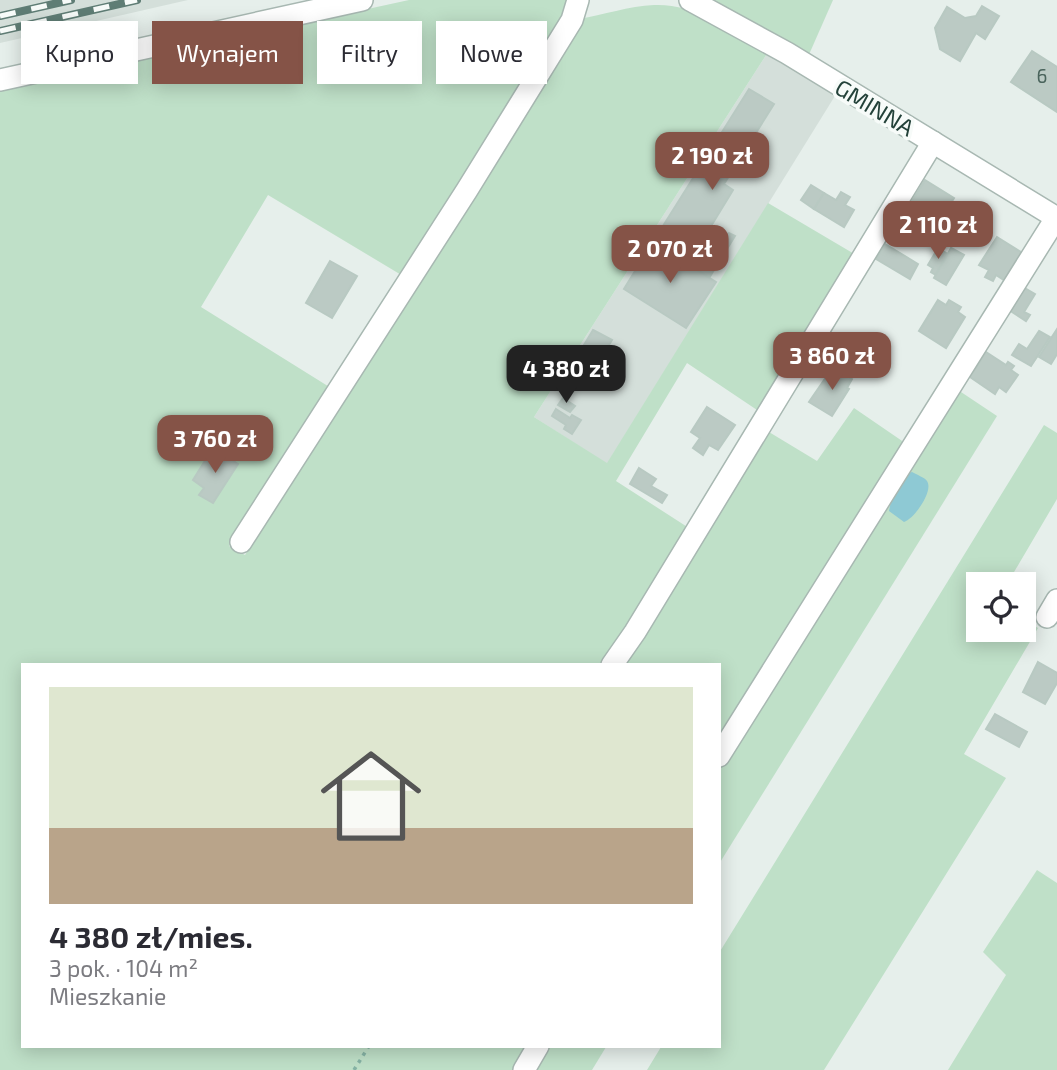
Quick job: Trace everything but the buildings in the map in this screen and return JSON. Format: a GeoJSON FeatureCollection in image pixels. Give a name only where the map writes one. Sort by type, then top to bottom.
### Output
{"type":"FeatureCollection","features":[{"type":"Feature","properties":{"kind":"street"},"geometry":{"type":"LineString","coordinates":[[0,80],[362,0]]}},
{"type":"Feature","properties":{"kind":"street"},"geometry":{"type":"LineString","coordinates":[[241,542],[467,190],[572,20],[578,0]]}},
{"type":"Feature","properties":{"kind":"street","name":"GMINNA"},"geometry":{"type":"LineString","coordinates":[[690,0],[787,53],[1056,218]]}},
{"type":"Feature","properties":{"kind":"street"},"geometry":{"type":"LineString","coordinates":[[613,663],[635,632],[933,142]]}},
{"type":"Feature","properties":{"kind":"street"},"geometry":{"type":"LineString","coordinates":[[721,753],[1056,218]]}},
{"type":"Feature","properties":{"kind":"street"},"geometry":{"type":"LineString","coordinates":[[524,1070],[537,1048]]}},
{"type":"Feature","properties":{"kind":"path"},"geometry":{"type":"LineString","coordinates":[[354,1070],[368,1048]]}},
{"type":"Feature","properties":{"kind":"shaded area"},"geometry":{"type":"Polygon","coordinates":[[[0,0],[188,0],[96,21],[21,21],[21,38],[0,43],[0,0]]]}},
{"type":"Feature","properties":{"kind":"shaded area"},"geometry":{"type":"Polygon","coordinates":[[[770,49],[838,91],[607,464],[534,417],[770,49]]]}},
{"type":"Feature","properties":{"kind":"green space"},"geometry":{"type":"Polygon","coordinates":[[[409,0],[571,0],[568,13],[547,46],[547,21],[436,21],[436,84],[523,84],[403,276],[268,195],[201,307],[331,388],[229,546],[245,555],[539,84],[547,84],[547,71],[579,19],[635,7],[669,6],[714,20],[770,49],[534,417],[607,463],[768,203],[856,255],[763,414],[687,363],[616,481],[692,530],[604,663],[21,663],[21,1048],[529,1048],[516,1070],[0,1070],[0,89],[23,84],[138,84],[138,59],[152,56],[152,84],[303,84],[303,23],[409,0]]]}},
{"type":"Feature","properties":{"kind":"green space"},"geometry":{"type":"Polygon","coordinates":[[[701,0],[833,0],[807,59],[701,0]]]}},
{"type":"Feature","properties":{"kind":"green space"},"geometry":{"type":"Polygon","coordinates":[[[955,388],[997,416],[721,861],[721,763],[955,388]]]}},
{"type":"Feature","properties":{"kind":"green space"},"geometry":{"type":"Polygon","coordinates":[[[854,408],[908,445],[721,744],[721,663],[619,663],[764,429],[817,461],[854,408]]]}},
{"type":"Feature","properties":{"kind":"green space"},"geometry":{"type":"Polygon","coordinates":[[[1044,425],[1057,433],[1057,499],[1014,572],[966,572],[966,642],[1030,642],[964,754],[1006,778],[824,1070],[647,1070],[660,1048],[721,1048],[721,950],[1044,425]]]}},
{"type":"Feature","properties":{"kind":"green space"},"geometry":{"type":"Polygon","coordinates":[[[1037,870],[1057,883],[1057,1070],[948,1070],[1006,975],[983,952],[1037,870]]]}},
{"type":"Feature","properties":{"kind":"green space"},"geometry":{"type":"Polygon","coordinates":[[[543,1048],[605,1048],[592,1070],[530,1070],[543,1048]]]}},
{"type":"Feature","properties":{"kind":"water"},"geometry":{"type":"Polygon","coordinates":[[[912,472],[927,481],[928,491],[918,510],[904,522],[889,511],[891,501],[905,474],[912,472]]]}},
{"type":"Feature","properties":{"kind":"railway"},"geometry":{"type":"LineString","coordinates":[[0,16],[71,0]]}},
{"type":"Feature","properties":{"kind":"railway"},"geometry":{"type":"LineString","coordinates":[[0,31],[137,0]]}}]}
